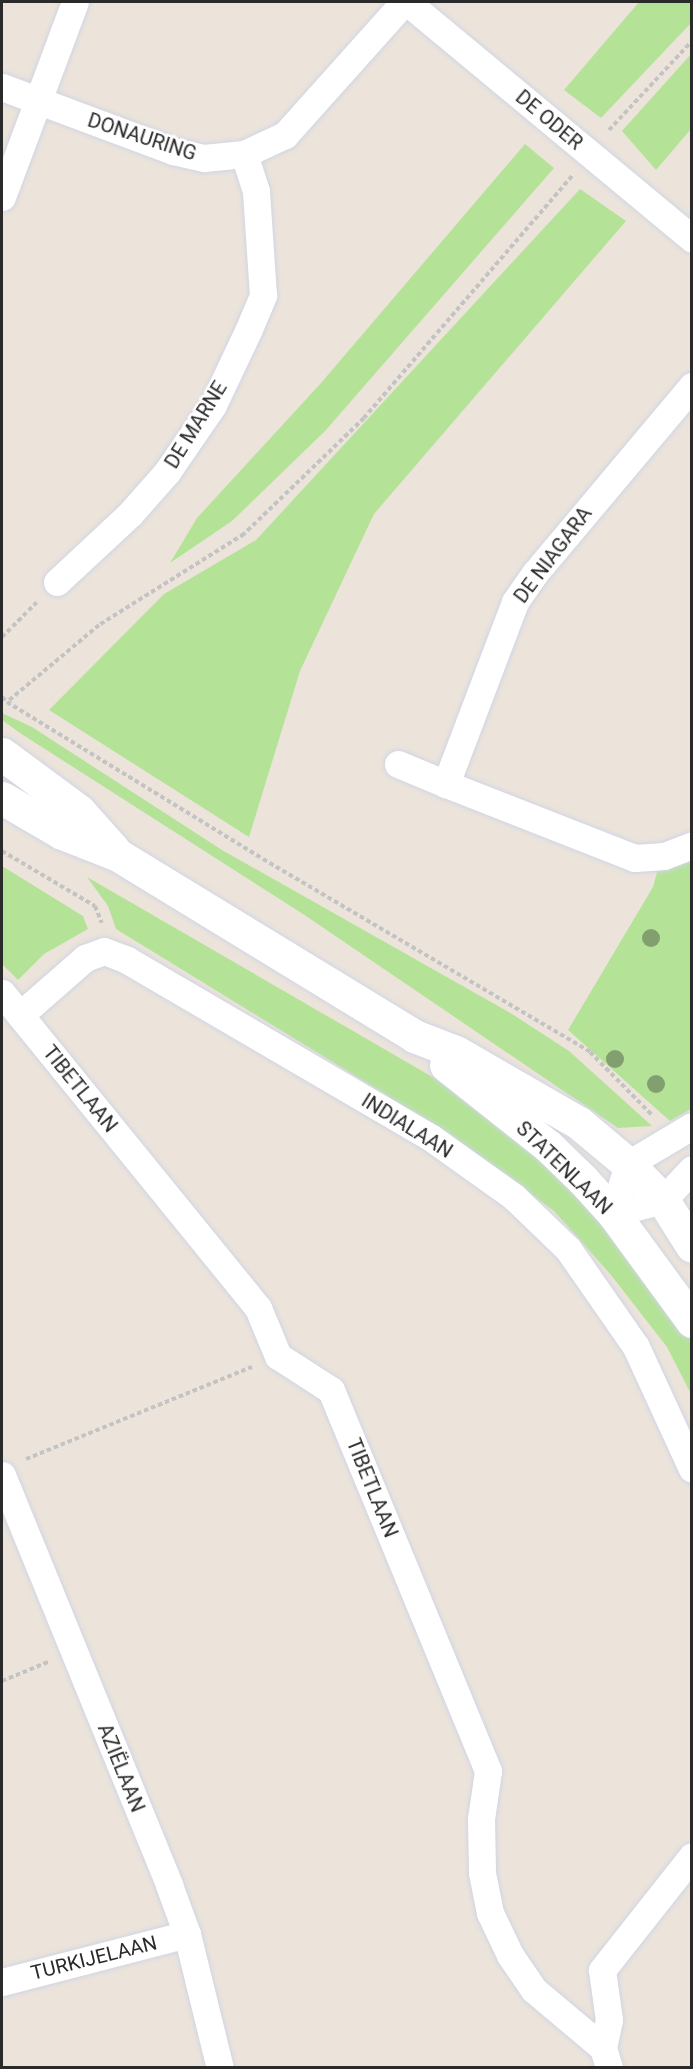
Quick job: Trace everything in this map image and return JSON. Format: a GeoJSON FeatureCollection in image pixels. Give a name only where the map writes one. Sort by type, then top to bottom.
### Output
{"type":"FeatureCollection","features":[{"type":"Feature","properties":{"kind":"main road","name":"STATENLAAN"},"geometry":{"type":"LineString","coordinates":[[2,754],[79,811],[118,855]]}},
{"type":"Feature","properties":{"kind":"main road","name":"STATENLAAN"},"geometry":{"type":"LineString","coordinates":[[2,798],[62,833],[118,855],[414,1036],[548,1146],[613,1213],[692,1321]]}},
{"type":"Feature","properties":{"kind":"main road","name":"STATENLAAN"},"geometry":{"type":"LineString","coordinates":[[414,1036],[456,1052],[579,1123],[628,1164],[663,1200],[692,1246]]}},
{"type":"Feature","properties":{"kind":"street"},"geometry":{"type":"LineString","coordinates":[[2,197],[75,2]]}},
{"type":"Feature","properties":{"kind":"street","name":"DONAURING"},"geometry":{"type":"LineString","coordinates":[[2,87],[173,150],[204,158],[244,154],[285,135],[405,2]]}},
{"type":"Feature","properties":{"kind":"street","name":"DE ODER"},"geometry":{"type":"LineString","coordinates":[[405,2],[692,239]]}},
{"type":"Feature","properties":{"kind":"street","name":"DE MARNE"},"geometry":{"type":"LineString","coordinates":[[57,582],[130,514],[167,472],[213,405],[248,331],[263,295],[256,191],[244,154]]}},
{"type":"Feature","properties":{"kind":"street","name":"DE NIAGARA"},"geometry":{"type":"LineString","coordinates":[[446,784],[515,602],[534,573],[692,386]]}},
{"type":"Feature","properties":{"kind":"street"},"geometry":{"type":"LineString","coordinates":[[398,764],[635,858],[664,856],[692,845]]}},
{"type":"Feature","properties":{"kind":"street"},"geometry":{"type":"LineString","coordinates":[[20,1015],[85,958],[104,951]]}},
{"type":"Feature","properties":{"kind":"street","name":"INDIALAAN"},"geometry":{"type":"LineString","coordinates":[[104,951],[127,960],[430,1137],[514,1197],[568,1249],[602,1294],[636,1347],[692,1469]]}},
{"type":"Feature","properties":{"kind":"street","name":"TIBETLAAN"},"geometry":{"type":"LineString","coordinates":[[2,993],[258,1308],[278,1356],[331,1390],[488,1771],[481,1819],[482,1873],[490,1913],[505,1945],[534,1990],[606,2058]]}},
{"type":"Feature","properties":{"kind":"street"},"geometry":{"type":"LineString","coordinates":[[613,1213],[628,1164],[681,1130]]}},
{"type":"Feature","properties":{"kind":"street"},"geometry":{"type":"LineString","coordinates":[[613,1213],[663,1200],[692,1169]]}},
{"type":"Feature","properties":{"kind":"street","name":"AZIËLAAN"},"geometry":{"type":"LineString","coordinates":[[2,1475],[187,1934],[220,2067]]}},
{"type":"Feature","properties":{"kind":"street","name":"TIBETLAAN"},"geometry":{"type":"LineString","coordinates":[[606,2058],[609,2020],[602,1970],[692,1856]]}},
{"type":"Feature","properties":{"kind":"street","name":"TURKIJELAAN"},"geometry":{"type":"LineString","coordinates":[[2,1982],[187,1934]]}},
{"type":"Feature","properties":{"kind":"path"},"geometry":{"type":"LineString","coordinates":[[7,702],[99,625],[244,534],[364,418],[590,154],[692,41]]}},
{"type":"Feature","properties":{"kind":"path"},"geometry":{"type":"LineString","coordinates":[[2,636],[57,582]]}},
{"type":"Feature","properties":{"kind":"path"},"geometry":{"type":"LineString","coordinates":[[2,697],[263,859],[590,1052],[681,1130]]}},
{"type":"Feature","properties":{"kind":"path"},"geometry":{"type":"LineString","coordinates":[[2,851],[95,906],[102,922],[104,951]]}},
{"type":"Feature","properties":{"kind":"path"},"geometry":{"type":"LineString","coordinates":[[24,1460],[278,1356]]}},
{"type":"Feature","properties":{"kind":"path"},"geometry":{"type":"LineString","coordinates":[[2,1682],[73,1651]]}},
{"type":"Feature","properties":{"kind":"green space"},"geometry":{"type":"Polygon","coordinates":[[[639,2],[691,2],[691,23],[601,118],[564,90],[639,2]]]}},
{"type":"Feature","properties":{"kind":"green space"},"geometry":{"type":"Polygon","coordinates":[[[691,54],[691,129],[656,170],[622,131],[691,54]]]}},
{"type":"Feature","properties":{"kind":"green space"},"geometry":{"type":"Polygon","coordinates":[[[525,144],[554,168],[326,430],[232,521],[170,563],[197,518],[321,383],[525,144]]]}},
{"type":"Feature","properties":{"kind":"green space"},"geometry":{"type":"Polygon","coordinates":[[[580,189],[626,221],[374,514],[300,671],[249,837],[49,710],[164,594],[256,540],[580,189]]]}},
{"type":"Feature","properties":{"kind":"green space"},"geometry":{"type":"Polygon","coordinates":[[[2,713],[32,727],[222,850],[512,1014],[569,1051],[652,1126],[618,1128],[303,914],[23,735],[2,720],[2,713]]]}},
{"type":"Feature","properties":{"kind":"green space"},"geometry":{"type":"Polygon","coordinates":[[[691,857],[691,1109],[670,1121],[568,1030],[653,887],[658,869],[691,857]]]}},
{"type":"Feature","properties":{"kind":"green space"},"geometry":{"type":"Polygon","coordinates":[[[2,866],[83,916],[88,929],[44,954],[18,980],[2,964],[2,866]]]}},
{"type":"Feature","properties":{"kind":"green space"},"geometry":{"type":"Polygon","coordinates":[[[87,877],[436,1079],[530,1151],[615,1234],[680,1321],[691,1341],[691,1394],[667,1347],[611,1275],[554,1211],[448,1133],[116,929],[108,906],[87,877]]]}}]}
